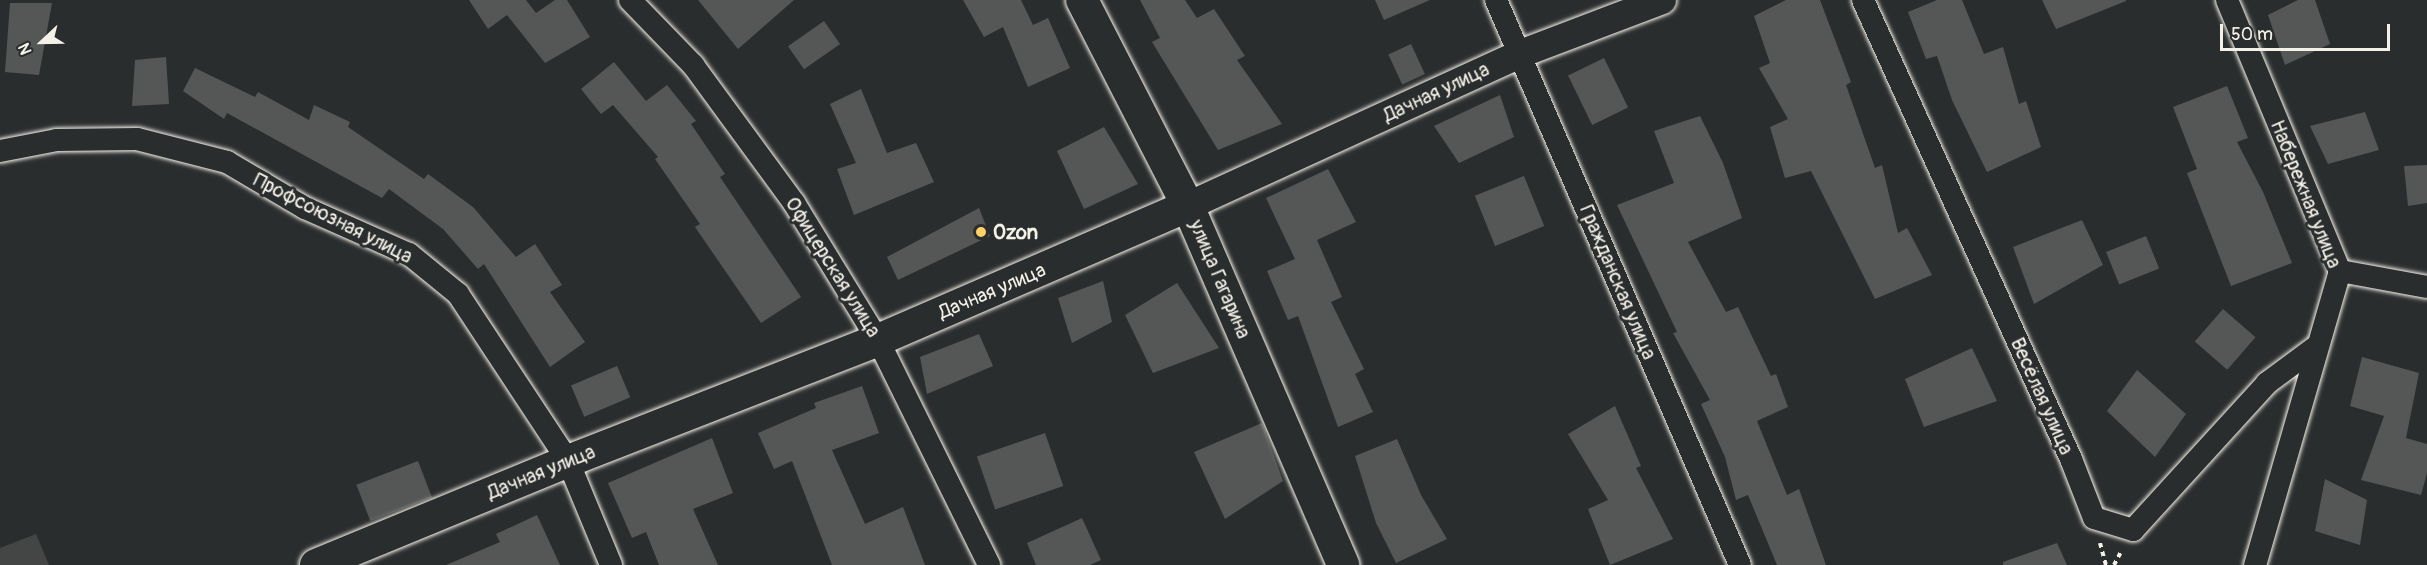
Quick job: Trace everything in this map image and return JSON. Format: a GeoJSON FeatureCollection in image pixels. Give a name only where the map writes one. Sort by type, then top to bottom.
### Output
{"type":"FeatureCollection","features":[{"type":"Feature","properties":{"kind":"main road","name":"улица Гагарина"},"geometry":{"type":"LineString","coordinates":[[1082,0],[1188,206],[1343,565]]}},
{"type":"Feature","properties":{"kind":"main road","name":"Дачная улица"},"geometry":{"type":"LineString","coordinates":[[316,565],[568,461],[879,340],[1188,206]]}},
{"type":"Feature","properties":{"kind":"street","name":"Офицерская улица"},"geometry":{"type":"LineString","coordinates":[[630,0],[693,64],[794,203],[879,340],[989,565]]}},
{"type":"Feature","properties":{"kind":"street","name":"Гражданская улица"},"geometry":{"type":"LineString","coordinates":[[1496,0],[1740,565]]}},
{"type":"Feature","properties":{"kind":"street","name":"Дачная улица"},"geometry":{"type":"LineString","coordinates":[[1188,206],[1520,54],[1662,0]]}},
{"type":"Feature","properties":{"kind":"street","name":"Весёлая улица"},"geometry":{"type":"LineString","coordinates":[[1863,0],[2070,459],[2094,518],[2133,530],[2267,383],[2317,346]]}},
{"type":"Feature","properties":{"kind":"street","name":"Набережная улица"},"geometry":{"type":"LineString","coordinates":[[2227,0],[2340,271],[2255,565]]}},
{"type":"Feature","properties":{"kind":"street","name":"Профсоюзная улица"},"geometry":{"type":"LineString","coordinates":[[0,152],[57,140],[137,139],[227,162],[305,207],[409,254],[458,294],[568,461],[611,565]]}},
{"type":"Feature","properties":{"kind":"street"},"geometry":{"type":"LineString","coordinates":[[2340,271],[2427,287]]}},
{"type":"Feature","properties":{"kind":"shaded area"},"geometry":{"type":"Polygon","coordinates":[[[36,534],[49,565],[0,565],[0,548],[36,534]]]}},
{"type":"Feature","properties":{"kind":"building"},"geometry":{"type":"Polygon","coordinates":[[[469,0],[526,0],[536,13],[555,0],[567,0],[590,37],[545,63],[507,15],[488,29],[469,0]]]}},
{"type":"Feature","properties":{"kind":"building"},"geometry":{"type":"Polygon","coordinates":[[[698,0],[794,0],[738,49],[698,0]]]}},
{"type":"Feature","properties":{"kind":"building"},"geometry":{"type":"Polygon","coordinates":[[[963,0],[1021,0],[1033,25],[1048,18],[1070,68],[1028,87],[1003,27],[984,37],[963,0]]]}},
{"type":"Feature","properties":{"kind":"building"},"geometry":{"type":"Polygon","coordinates":[[[1140,0],[1185,0],[1197,18],[1214,9],[1245,56],[1237,60],[1282,124],[1218,150],[1152,42],[1160,38],[1140,0]]]}},
{"type":"Feature","properties":{"kind":"building"},"geometry":{"type":"Polygon","coordinates":[[[1375,0],[1430,0],[1384,20],[1375,0]]]}},
{"type":"Feature","properties":{"kind":"building"},"geometry":{"type":"Polygon","coordinates":[[[1786,0],[1820,0],[1851,82],[1846,85],[1875,168],[1882,165],[1898,233],[1907,228],[1932,275],[1875,299],[1811,171],[1785,178],[1770,127],[1788,119],[1759,68],[1770,63],[1754,16],[1786,0]]]}},
{"type":"Feature","properties":{"kind":"building"},"geometry":{"type":"Polygon","coordinates":[[[1937,0],[1962,0],[1984,54],[2003,47],[2019,104],[2026,101],[2041,147],[1987,172],[1952,100],[1937,56],[1926,59],[1908,12],[1937,0]]]}},
{"type":"Feature","properties":{"kind":"building"},"geometry":{"type":"Polygon","coordinates":[[[2042,0],[2126,0],[2126,1],[2056,29],[2042,0]]]}},
{"type":"Feature","properties":{"kind":"building"},"geometry":{"type":"Polygon","coordinates":[[[2298,0],[2315,0],[2330,44],[2285,65],[2268,15],[2298,0]]]}},
{"type":"Feature","properties":{"kind":"building"},"geometry":{"type":"Polygon","coordinates":[[[10,3],[52,3],[39,75],[5,72],[10,3]]]}},
{"type":"Feature","properties":{"kind":"building"},"geometry":{"type":"Polygon","coordinates":[[[824,21],[840,44],[804,69],[788,46],[824,21]]]}},
{"type":"Feature","properties":{"kind":"building"},"geometry":{"type":"Polygon","coordinates":[[[1411,44],[1425,74],[1402,84],[1388,55],[1411,44]]]}},
{"type":"Feature","properties":{"kind":"building"},"geometry":{"type":"Polygon","coordinates":[[[166,57],[169,104],[132,106],[135,60],[166,57]]]}},
{"type":"Feature","properties":{"kind":"building"},"geometry":{"type":"Polygon","coordinates":[[[1604,58],[1628,107],[1592,125],[1568,76],[1604,58]]]}},
{"type":"Feature","properties":{"kind":"building"},"geometry":{"type":"Polygon","coordinates":[[[614,62],[646,101],[667,85],[696,121],[691,124],[725,174],[720,177],[801,297],[761,323],[695,227],[700,224],[655,159],[658,157],[613,105],[601,114],[581,89],[614,62]]]}},
{"type":"Feature","properties":{"kind":"building"},"geometry":{"type":"Polygon","coordinates":[[[195,68],[255,97],[258,92],[309,120],[314,105],[350,122],[348,127],[424,179],[428,174],[473,207],[516,257],[535,244],[562,285],[550,292],[585,342],[550,367],[484,264],[478,269],[443,229],[389,189],[382,198],[227,113],[224,119],[183,91],[195,68]]]}},
{"type":"Feature","properties":{"kind":"building"},"geometry":{"type":"Polygon","coordinates":[[[2227,86],[2248,138],[2237,142],[2263,192],[2292,263],[2231,286],[2187,173],[2197,169],[2173,107],[2227,86]]]}},
{"type":"Feature","properties":{"kind":"building"},"geometry":{"type":"Polygon","coordinates":[[[861,89],[887,153],[916,143],[934,182],[854,215],[837,169],[856,163],[830,104],[861,89]]]}},
{"type":"Feature","properties":{"kind":"building"},"geometry":{"type":"Polygon","coordinates":[[[1500,95],[1514,137],[1459,163],[1434,126],[1500,95]]]}},
{"type":"Feature","properties":{"kind":"building"},"geometry":{"type":"Polygon","coordinates":[[[2365,112],[2379,150],[2328,164],[2310,126],[2365,112]]]}},
{"type":"Feature","properties":{"kind":"building"},"geometry":{"type":"Polygon","coordinates":[[[1700,116],[1723,163],[1742,218],[1688,242],[1726,312],[1738,307],[1771,376],[1776,374],[1788,407],[1757,421],[1787,495],[1799,489],[1826,565],[1777,565],[1748,495],[1736,500],[1725,457],[1701,404],[1710,400],[1673,333],[1677,332],[1617,205],[1674,183],[1654,131],[1700,116]]]}},
{"type":"Feature","properties":{"kind":"building"},"geometry":{"type":"Polygon","coordinates":[[[1104,127],[1138,184],[1084,209],[1057,151],[1104,127]]]}},
{"type":"Feature","properties":{"kind":"building"},"geometry":{"type":"Polygon","coordinates":[[[2427,165],[2427,203],[2408,206],[2404,166],[2427,165]]]}},
{"type":"Feature","properties":{"kind":"building"},"geometry":{"type":"Polygon","coordinates":[[[1328,169],[1356,222],[1317,240],[1342,297],[1331,302],[1364,369],[1355,374],[1373,412],[1338,427],[1298,316],[1288,320],[1267,271],[1295,259],[1266,198],[1328,169]]]}},
{"type":"Feature","properties":{"kind":"building"},"geometry":{"type":"Polygon","coordinates":[[[1524,176],[1544,226],[1495,246],[1475,196],[1524,176]]]}},
{"type":"Feature","properties":{"kind":"building"},"geometry":{"type":"Polygon","coordinates":[[[979,208],[990,236],[898,280],[887,257],[979,208]]]}},
{"type":"Feature","properties":{"kind":"building"},"geometry":{"type":"Polygon","coordinates":[[[2082,220],[2103,265],[2034,304],[2013,247],[2082,220]]]}},
{"type":"Feature","properties":{"kind":"building"},"geometry":{"type":"Polygon","coordinates":[[[2146,236],[2159,268],[2119,285],[2106,252],[2146,236]]]}},
{"type":"Feature","properties":{"kind":"building"},"geometry":{"type":"Polygon","coordinates":[[[1103,281],[1112,322],[1072,343],[1058,298],[1103,281]]]}},
{"type":"Feature","properties":{"kind":"building"},"geometry":{"type":"Polygon","coordinates":[[[1177,283],[1219,348],[1153,373],[1125,315],[1177,283]]]}},
{"type":"Feature","properties":{"kind":"building"},"geometry":{"type":"Polygon","coordinates":[[[2223,309],[2255,337],[2227,370],[2195,341],[2223,309]]]}},
{"type":"Feature","properties":{"kind":"building"},"geometry":{"type":"Polygon","coordinates":[[[979,334],[993,366],[927,394],[920,357],[979,334]]]}},
{"type":"Feature","properties":{"kind":"building"},"geometry":{"type":"Polygon","coordinates":[[[1972,348],[1997,401],[1924,427],[1905,379],[1972,348]]]}},
{"type":"Feature","properties":{"kind":"building"},"geometry":{"type":"Polygon","coordinates":[[[2362,357],[2419,373],[2406,438],[2427,444],[2427,473],[2421,495],[2361,480],[2384,416],[2350,406],[2362,357]]]}},
{"type":"Feature","properties":{"kind":"building"},"geometry":{"type":"Polygon","coordinates":[[[617,366],[630,397],[584,417],[571,386],[617,366]]]}},
{"type":"Feature","properties":{"kind":"building"},"geometry":{"type":"Polygon","coordinates":[[[2137,370],[2186,414],[2155,457],[2107,411],[2137,370]]]}},
{"type":"Feature","properties":{"kind":"building"},"geometry":{"type":"Polygon","coordinates":[[[862,386],[879,433],[832,450],[865,524],[903,507],[925,565],[832,565],[792,461],[774,469],[758,433],[816,408],[814,403],[862,386]]]}},
{"type":"Feature","properties":{"kind":"building"},"geometry":{"type":"Polygon","coordinates":[[[1615,406],[1641,466],[1636,468],[1673,539],[1610,565],[1588,509],[1608,500],[1568,434],[1615,406]]]}},
{"type":"Feature","properties":{"kind":"building"},"geometry":{"type":"Polygon","coordinates":[[[1262,423],[1283,481],[1225,519],[1194,452],[1262,423]]]}},
{"type":"Feature","properties":{"kind":"building"},"geometry":{"type":"Polygon","coordinates":[[[1045,433],[1063,486],[995,509],[977,456],[1045,433]]]}},
{"type":"Feature","properties":{"kind":"building"},"geometry":{"type":"Polygon","coordinates":[[[712,438],[733,493],[693,509],[718,565],[659,565],[646,532],[632,538],[608,483],[712,438]]]}},
{"type":"Feature","properties":{"kind":"building"},"geometry":{"type":"Polygon","coordinates":[[[1397,439],[1421,495],[1447,539],[1396,563],[1376,523],[1355,456],[1397,439]]]}},
{"type":"Feature","properties":{"kind":"building"},"geometry":{"type":"Polygon","coordinates":[[[418,461],[432,497],[370,521],[356,485],[418,461]]]}},
{"type":"Feature","properties":{"kind":"building"},"geometry":{"type":"Polygon","coordinates":[[[2325,479],[2367,500],[2360,545],[2315,531],[2325,479]]]}},
{"type":"Feature","properties":{"kind":"building"},"geometry":{"type":"Polygon","coordinates":[[[537,515],[560,565],[446,565],[500,542],[496,534],[537,515]]]}},
{"type":"Feature","properties":{"kind":"building"},"geometry":{"type":"Polygon","coordinates":[[[1082,518],[1101,560],[1090,565],[1036,565],[1027,543],[1082,518]]]}},
{"type":"Feature","properties":{"kind":"building"},"geometry":{"type":"Polygon","coordinates":[[[2057,543],[2067,565],[2003,565],[2003,562],[2057,543]]]}},
{"type":"Feature","properties":{"kind":"place","name":"Ozon"},"geometry":{"type":"Point","coordinates":[981,232]}}]}
